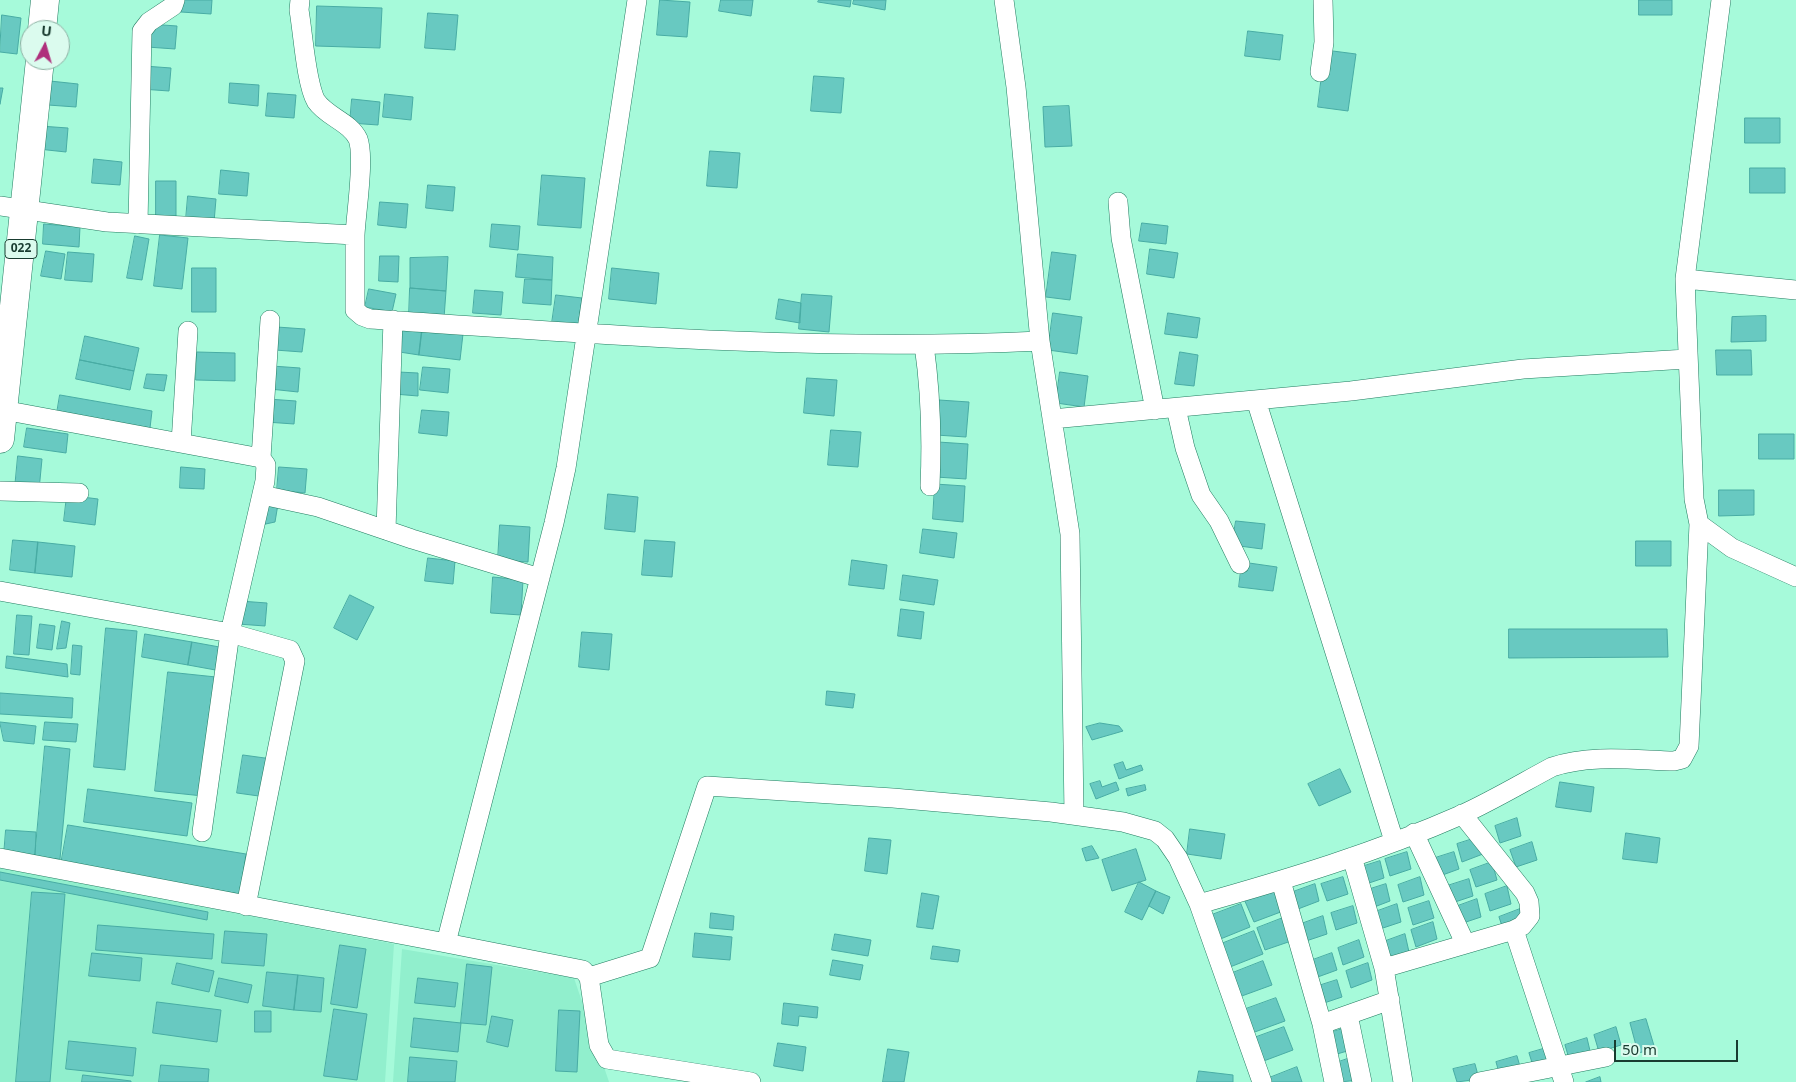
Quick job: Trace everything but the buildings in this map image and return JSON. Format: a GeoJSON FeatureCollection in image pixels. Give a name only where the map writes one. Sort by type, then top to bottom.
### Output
{"type":"FeatureCollection","features":[{"type":"Feature","properties":{"kind":"main road"},"geometry":{"type":"LineString","coordinates":[[43,20],[45,0]]}},
{"type":"Feature","properties":{"kind":"main road","name":"022"},"geometry":{"type":"LineString","coordinates":[[0,438],[3,410],[12,207],[38,70]]}},
{"type":"Feature","properties":{"kind":"street"},"geometry":{"type":"LineString","coordinates":[[138,224],[142,31],[149,22],[173,6],[175,0]]}},
{"type":"Feature","properties":{"kind":"street"},"geometry":{"type":"LineString","coordinates":[[300,0],[299,10],[311,87],[316,100],[326,112],[353,130],[361,150],[355,235],[355,310],[362,316],[370,319],[765,343],[924,345],[1040,341]]}},
{"type":"Feature","properties":{"kind":"street"},"geometry":{"type":"LineString","coordinates":[[446,943],[540,578],[566,468],[638,0]]}},
{"type":"Feature","properties":{"kind":"street"},"geometry":{"type":"LineString","coordinates":[[1004,0],[1016,88],[1040,341],[1070,534],[1074,815]]}},
{"type":"Feature","properties":{"kind":"street"},"geometry":{"type":"LineString","coordinates":[[1320,72],[1324,42],[1323,0]]}},
{"type":"Feature","properties":{"kind":"street"},"geometry":{"type":"LineString","coordinates":[[1199,904],[1281,881],[1394,841],[1462,814],[1552,767],[1568,762],[1583,759],[1674,761],[1682,759],[1689,746],[1699,524],[1694,499],[1685,279],[1721,0]]}},
{"type":"Feature","properties":{"kind":"street"},"geometry":{"type":"LineString","coordinates":[[1118,202],[1120,238],[1154,410]]}},
{"type":"Feature","properties":{"kind":"street"},"geometry":{"type":"LineString","coordinates":[[12,207],[106,222],[355,235]]}},
{"type":"Feature","properties":{"kind":"street"},"geometry":{"type":"LineString","coordinates":[[1685,279],[1796,290]]}},
{"type":"Feature","properties":{"kind":"street"},"geometry":{"type":"LineString","coordinates":[[202,832],[230,633],[262,495],[266,466],[261,458],[270,320]]}},
{"type":"Feature","properties":{"kind":"street"},"geometry":{"type":"LineString","coordinates":[[386,530],[393,320]]}},
{"type":"Feature","properties":{"kind":"street"},"geometry":{"type":"LineString","coordinates":[[181,443],[188,332]]}},
{"type":"Feature","properties":{"kind":"street"},"geometry":{"type":"LineString","coordinates":[[924,345],[930,391],[932,445],[930,486]]}},
{"type":"Feature","properties":{"kind":"street"},"geometry":{"type":"LineString","coordinates":[[1052,420],[1256,400],[1523,369],[1688,359]]}},
{"type":"Feature","properties":{"kind":"street"},"geometry":{"type":"LineString","coordinates":[[1256,400],[1394,841]]}},
{"type":"Feature","properties":{"kind":"street"},"geometry":{"type":"LineString","coordinates":[[1176,408],[1185,448],[1201,495],[1219,521],[1240,564]]}},
{"type":"Feature","properties":{"kind":"street"},"geometry":{"type":"LineString","coordinates":[[3,410],[261,458]]}},
{"type":"Feature","properties":{"kind":"street"},"geometry":{"type":"LineString","coordinates":[[0,491],[79,493]]}},
{"type":"Feature","properties":{"kind":"street"},"geometry":{"type":"LineString","coordinates":[[262,495],[324,509],[540,578]]}},
{"type":"Feature","properties":{"kind":"street"},"geometry":{"type":"LineString","coordinates":[[1699,524],[1732,548],[1796,577]]}},
{"type":"Feature","properties":{"kind":"street"},"geometry":{"type":"LineString","coordinates":[[0,591],[230,633],[290,650],[295,660],[246,906]]}},
{"type":"Feature","properties":{"kind":"street"},"geometry":{"type":"LineString","coordinates":[[590,977],[650,958],[707,786],[893,798],[1074,815],[1123,822],[1155,831],[1165,839],[1178,858],[1199,904],[1262,1082]]}},
{"type":"Feature","properties":{"kind":"street"},"geometry":{"type":"LineString","coordinates":[[1384,968],[1464,943],[1514,930],[1522,926],[1530,916],[1529,902],[1462,814]]}},
{"type":"Feature","properties":{"kind":"street"},"geometry":{"type":"LineString","coordinates":[[1414,833],[1464,943]]}},
{"type":"Feature","properties":{"kind":"street"},"geometry":{"type":"LineString","coordinates":[[1352,857],[1384,968],[1403,1082]]}},
{"type":"Feature","properties":{"kind":"street"},"geometry":{"type":"LineString","coordinates":[[0,858],[583,970],[590,977],[599,1045],[607,1059],[751,1082]]}},
{"type":"Feature","properties":{"kind":"street"},"geometry":{"type":"LineString","coordinates":[[1281,881],[1322,1024],[1334,1082]]}},
{"type":"Feature","properties":{"kind":"street"},"geometry":{"type":"LineString","coordinates":[[1514,930],[1562,1074]]}},
{"type":"Feature","properties":{"kind":"street"},"geometry":{"type":"LineString","coordinates":[[1322,1024],[1390,1000]]}},
{"type":"Feature","properties":{"kind":"street"},"geometry":{"type":"LineString","coordinates":[[1348,1014],[1362,1082]]}},
{"type":"Feature","properties":{"kind":"street"},"geometry":{"type":"LineString","coordinates":[[1480,1082],[1562,1074],[1606,1057]]}},
{"type":"Feature","properties":{"kind":"shaded area"},"geometry":{"type":"Polygon","coordinates":[[[0,868],[394,944],[385,1082],[0,1082],[0,868]]]}},
{"type":"Feature","properties":{"kind":"shaded area"},"geometry":{"type":"Polygon","coordinates":[[[402,949],[574,978],[609,1082],[393,1082],[402,949]]]}}]}
